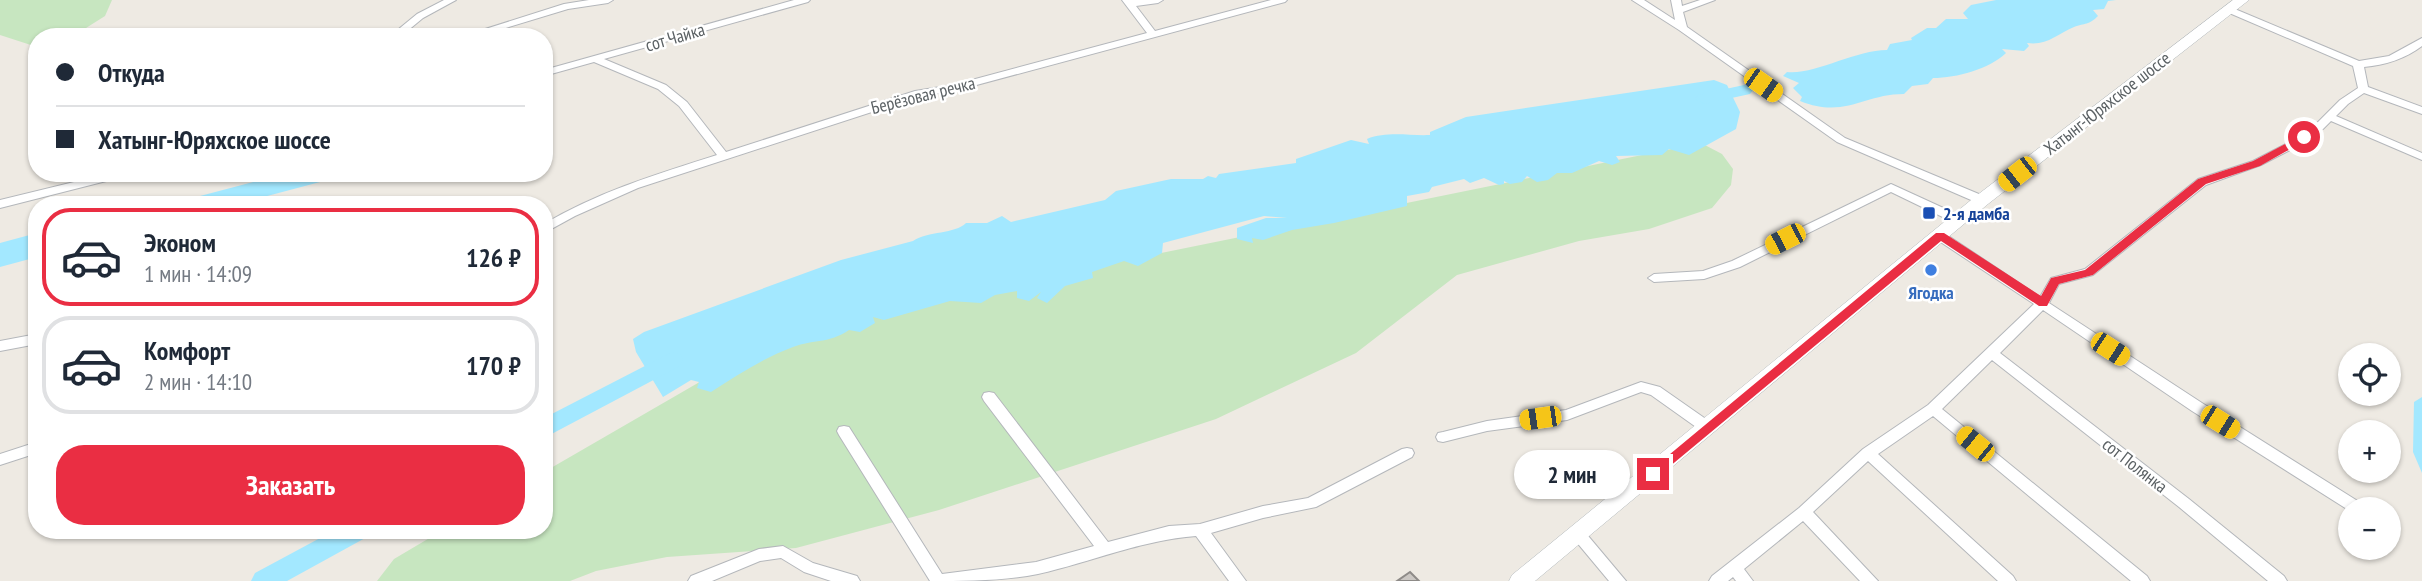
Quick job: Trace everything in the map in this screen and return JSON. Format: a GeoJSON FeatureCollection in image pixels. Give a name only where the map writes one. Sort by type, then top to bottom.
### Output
{"type":"FeatureCollection","features":[{"type":"Feature","properties":{"kind":"main road","name":"Хатынг-Юряхское шоссе"},"geometry":{"type":"LineString","coordinates":[[1520,581],[1982,200],[2236,5]]}},
{"type":"Feature","properties":{"kind":"street"},"geometry":{"type":"LineString","coordinates":[[405,28],[420,16],[451,0]]}},
{"type":"Feature","properties":{"kind":"street"},"geometry":{"type":"LineString","coordinates":[[495,28],[567,6],[608,0]]}},
{"type":"Feature","properties":{"kind":"street","name":"сот Чайка"},"geometry":{"type":"LineString","coordinates":[[553,72],[805,0]]}},
{"type":"Feature","properties":{"kind":"street"},"geometry":{"type":"LineString","coordinates":[[1129,2],[1158,0]]}},
{"type":"Feature","properties":{"kind":"street"},"geometry":{"type":"LineString","coordinates":[[1637,0],[1682,28],[1841,139],[1982,200]]}},
{"type":"Feature","properties":{"kind":"street"},"geometry":{"type":"LineString","coordinates":[[1682,28],[1677,5],[1710,0]]}},
{"type":"Feature","properties":{"kind":"street","name":"Берёзовая речка"},"geometry":{"type":"LineString","coordinates":[[571,213],[634,185],[722,154],[919,93],[954,88],[1276,1]]}},
{"type":"Feature","properties":{"kind":"street"},"geometry":{"type":"LineString","coordinates":[[1129,2],[1153,35]]}},
{"type":"Feature","properties":{"kind":"street"},"geometry":{"type":"LineString","coordinates":[[2236,5],[2358,64],[2372,64],[2401,55],[2422,41]]}},
{"type":"Feature","properties":{"kind":"street"},"geometry":{"type":"LineString","coordinates":[[597,60],[662,87],[682,104],[722,154]]}},
{"type":"Feature","properties":{"kind":"street"},"geometry":{"type":"LineString","coordinates":[[2358,64],[2363,89]]}},
{"type":"Feature","properties":{"kind":"street"},"geometry":{"type":"LineString","coordinates":[[2363,89],[2422,111]]}},
{"type":"Feature","properties":{"kind":"street"},"geometry":{"type":"LineString","coordinates":[[1717,581],[1740,575],[1868,453],[1933,409],[2043,303],[2055,281],[2089,272],[2202,182],[2257,163],[2319,127],[2344,102],[2363,89]]}},
{"type":"Feature","properties":{"kind":"street"},"geometry":{"type":"LineString","coordinates":[[2331,117],[2422,157]]}},
{"type":"Feature","properties":{"kind":"street"},"geometry":{"type":"LineString","coordinates":[[33,196],[89,182]]}},
{"type":"Feature","properties":{"kind":"street"},"geometry":{"type":"LineString","coordinates":[[1654,278],[1704,275],[1737,264],[1883,190],[1901,190],[1959,220]]}},
{"type":"Feature","properties":{"kind":"street"},"geometry":{"type":"LineString","coordinates":[[0,204],[28,197]]}},
{"type":"Feature","properties":{"kind":"street"},"geometry":{"type":"LineString","coordinates":[[553,216],[571,213]]}},
{"type":"Feature","properties":{"kind":"street"},"geometry":{"type":"LineString","coordinates":[[553,224],[571,213]]}},
{"type":"Feature","properties":{"kind":"street"},"geometry":{"type":"LineString","coordinates":[[1940,236],[2197,407],[2340,497]]}},
{"type":"Feature","properties":{"kind":"street"},"geometry":{"type":"LineString","coordinates":[[0,346],[28,341]]}},
{"type":"Feature","properties":{"kind":"street","name":"сот Полянка"},"geometry":{"type":"LineString","coordinates":[[1990,352],[2184,503],[2279,581]]}},
{"type":"Feature","properties":{"kind":"street"},"geometry":{"type":"LineString","coordinates":[[1443,437],[1487,426],[1567,415],[1641,387],[1656,391],[1708,428]]}},
{"type":"Feature","properties":{"kind":"street"},"geometry":{"type":"LineString","coordinates":[[989,397],[1105,549]]}},
{"type":"Feature","properties":{"kind":"street"},"geometry":{"type":"LineString","coordinates":[[1933,409],[2142,581]]}},
{"type":"Feature","properties":{"kind":"street"},"geometry":{"type":"LineString","coordinates":[[844,432],[939,581],[1036,568],[1169,533],[1200,530],[1263,512],[1311,503],[1407,453]]}},
{"type":"Feature","properties":{"kind":"street"},"geometry":{"type":"LineString","coordinates":[[0,460],[28,450]]}},
{"type":"Feature","properties":{"kind":"street"},"geometry":{"type":"LineString","coordinates":[[1868,453],[2008,581]]}},
{"type":"Feature","properties":{"kind":"street"},"geometry":{"type":"LineString","coordinates":[[1804,512],[1870,581]]}},
{"type":"Feature","properties":{"kind":"street"},"geometry":{"type":"LineString","coordinates":[[1200,530],[1238,581]]}},
{"type":"Feature","properties":{"kind":"street"},"geometry":{"type":"LineString","coordinates":[[1579,535],[1618,581]]}},
{"type":"Feature","properties":{"kind":"street"},"geometry":{"type":"LineString","coordinates":[[696,581],[759,555],[783,552],[809,568],[852,581]]}},
{"type":"Feature","properties":{"kind":"green space"},"geometry":{"type":"Polygon","coordinates":[[[0,0],[112,0],[105,16],[86,28],[28,28],[28,44],[0,35],[0,0]]]}},
{"type":"Feature","properties":{"kind":"green space"},"geometry":{"type":"Polygon","coordinates":[[[1701,143],[1722,154],[1733,169],[1731,185],[1712,208],[1649,229],[1579,241],[1457,275],[1356,353],[1216,419],[939,510],[796,548],[667,557],[596,571],[570,581],[377,581],[394,559],[428,539],[553,539],[553,467],[793,328],[1701,143]]]}},
{"type":"Feature","properties":{"kind":"water"},"geometry":{"type":"Polygon","coordinates":[[[1996,0],[2116,0],[2108,1],[2104,9],[2093,10],[2098,16],[2089,22],[2046,41],[2027,43],[2029,46],[2024,51],[2002,49],[2006,53],[1982,68],[1933,78],[1928,84],[1912,86],[1904,94],[1842,107],[1816,106],[1800,101],[1802,97],[1793,88],[1799,83],[1783,76],[1787,72],[1810,70],[1862,54],[1887,50],[1890,44],[1912,40],[1911,38],[1927,28],[1936,28],[1946,19],[1968,19],[1963,13],[1971,5],[1996,0]]]}},
{"type":"Feature","properties":{"kind":"water"},"geometry":{"type":"Polygon","coordinates":[[[1714,80],[1727,85],[1740,112],[1736,129],[1689,155],[1669,149],[1662,155],[1616,156],[1620,162],[1612,165],[1599,161],[1572,173],[1557,173],[1548,180],[1537,182],[1527,176],[1522,182],[1510,184],[1504,181],[1504,184],[1499,185],[1484,178],[1470,183],[1464,179],[1432,187],[1429,192],[1407,196],[1407,206],[1292,230],[1263,240],[1252,238],[1253,243],[1237,239],[1237,228],[1266,218],[1287,218],[1264,216],[1163,243],[1162,253],[1138,266],[1124,261],[1092,272],[1093,278],[1065,286],[1047,303],[1037,298],[1041,292],[1029,301],[1017,298],[1017,291],[995,295],[981,303],[950,301],[884,320],[873,317],[875,323],[860,332],[849,330],[828,339],[782,351],[711,392],[697,388],[699,382],[691,380],[663,397],[636,352],[633,339],[644,332],[841,260],[955,229],[966,223],[987,223],[1002,216],[1011,222],[1105,200],[1116,191],[1171,179],[1203,179],[1208,176],[1216,178],[1219,174],[1296,163],[1296,159],[1351,140],[1369,144],[1367,139],[1382,135],[1430,135],[1430,132],[1466,117],[1714,80]]]}},
{"type":"Feature","properties":{"kind":"water"},"geometry":{"type":"Polygon","coordinates":[[[253,182],[320,182],[267,196],[200,196],[253,182]]]}},
{"type":"Feature","properties":{"kind":"water"},"geometry":{"type":"Polygon","coordinates":[[[28,235],[28,259],[0,267],[0,243],[28,235]]]}},
{"type":"Feature","properties":{"kind":"water"},"geometry":{"type":"Polygon","coordinates":[[[2422,397],[2422,473],[2413,452],[2414,402],[2422,397]]]}},
{"type":"Feature","properties":{"kind":"building"},"geometry":{"type":"Polygon","coordinates":[[[1410,572],[1419,581],[1397,581],[1410,572]]]}},
{"type":"Feature","properties":{"kind":"waterway"},"geometry":{"type":"LineString","coordinates":[[1704,99],[1744,90]]}},
{"type":"Feature","properties":{"kind":"waterway"},"geometry":{"type":"LineString","coordinates":[[553,424],[672,360]]}},
{"type":"Feature","properties":{"kind":"waterway"},"geometry":{"type":"LineString","coordinates":[[264,581],[341,539]]}},
{"type":"Feature","properties":{"kind":"place","name":"2-я дамба"},"geometry":{"type":"Point","coordinates":[1929,213]}},
{"type":"Feature","properties":{"kind":"place","name":"Ягодка"},"geometry":{"type":"Point","coordinates":[1931,270]}},
{"type":"Feature","properties":{"kind":"route"},"geometry":{"type":"LineString","coordinates":[[1653,474],[1940,236],[2043,303],[2055,281],[2089,272],[2202,182],[2257,163],[2304,137]]}}]}
